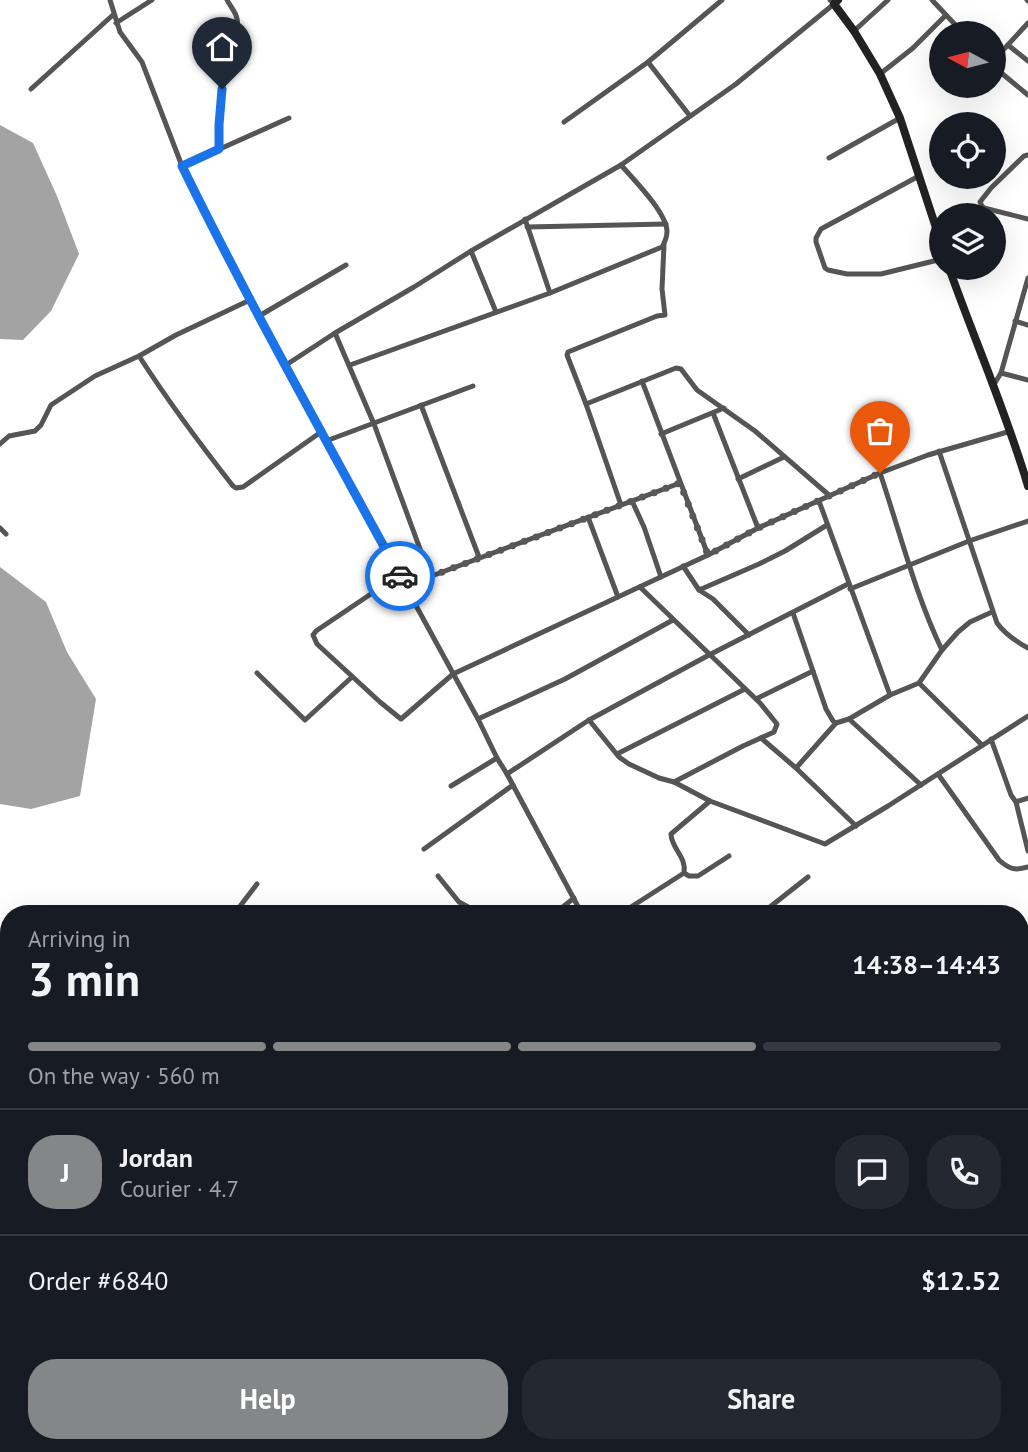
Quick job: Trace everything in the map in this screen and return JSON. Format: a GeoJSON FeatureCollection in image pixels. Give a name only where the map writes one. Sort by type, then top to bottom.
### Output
{"type":"FeatureCollection","features":[{"type":"Feature","properties":{"kind":"street"},"geometry":{"type":"LineString","coordinates":[[110,0],[116,23],[126,42],[142,62],[182,166],[214,232],[578,905]]}},
{"type":"Feature","properties":{"kind":"street"},"geometry":{"type":"LineString","coordinates":[[116,23],[152,0]]}},
{"type":"Feature","properties":{"kind":"street"},"geometry":{"type":"LineString","coordinates":[[219,149],[222,89],[238,23],[227,0]]}},
{"type":"Feature","properties":{"kind":"street"},"geometry":{"type":"LineString","coordinates":[[564,122],[648,62],[722,0]]}},
{"type":"Feature","properties":{"kind":"street"},"geometry":{"type":"LineString","coordinates":[[855,31],[888,0]]}},
{"type":"Feature","properties":{"kind":"street"},"geometry":{"type":"LineString","coordinates":[[932,0],[952,21]]}},
{"type":"Feature","properties":{"kind":"street"},"geometry":{"type":"LineString","coordinates":[[938,6],[944,0]]}},
{"type":"Feature","properties":{"kind":"street"},"geometry":{"type":"LineString","coordinates":[[286,365],[471,251],[621,165],[736,84],[834,1],[880,74],[900,118],[929,206]]}},
{"type":"Feature","properties":{"kind":"street"},"geometry":{"type":"LineString","coordinates":[[30,89],[114,14]]}},
{"type":"Feature","properties":{"kind":"street"},"geometry":{"type":"LineString","coordinates":[[880,74],[914,48],[946,15]]}},
{"type":"Feature","properties":{"kind":"street"},"geometry":{"type":"LineString","coordinates":[[1028,23],[1007,45],[1028,61]]}},
{"type":"Feature","properties":{"kind":"street"},"geometry":{"type":"LineString","coordinates":[[648,62],[690,116]]}},
{"type":"Feature","properties":{"kind":"street"},"geometry":{"type":"LineString","coordinates":[[1006,78],[1028,95]]}},
{"type":"Feature","properties":{"kind":"street"},"geometry":{"type":"LineString","coordinates":[[182,166],[289,118]]}},
{"type":"Feature","properties":{"kind":"street"},"geometry":{"type":"LineString","coordinates":[[829,158],[900,118]]}},
{"type":"Feature","properties":{"kind":"street"},"geometry":{"type":"LineString","coordinates":[[1028,155],[990,188],[980,202],[984,208],[1028,219]]}},
{"type":"Feature","properties":{"kind":"street"},"geometry":{"type":"LineString","coordinates":[[621,165],[666,223],[662,289],[665,315],[567,353],[621,505]]}},
{"type":"Feature","properties":{"kind":"street"},"geometry":{"type":"LineString","coordinates":[[919,176],[821,229],[816,242],[825,268],[830,271],[847,274],[890,273],[929,262]]}},
{"type":"Feature","properties":{"kind":"street"},"geometry":{"type":"LineString","coordinates":[[525,219],[550,293]]}},
{"type":"Feature","properties":{"kind":"street"},"geometry":{"type":"LineString","coordinates":[[527,227],[666,223]]}},
{"type":"Feature","properties":{"kind":"street"},"geometry":{"type":"LineString","coordinates":[[350,365],[550,293],[658,250],[664,245]]}},
{"type":"Feature","properties":{"kind":"street"},"geometry":{"type":"LineString","coordinates":[[471,251],[496,312]]}},
{"type":"Feature","properties":{"kind":"street"},"geometry":{"type":"LineString","coordinates":[[259,317],[346,265]]}},
{"type":"Feature","properties":{"kind":"street"},"geometry":{"type":"LineString","coordinates":[[993,386],[1001,373],[1028,278]]}},
{"type":"Feature","properties":{"kind":"street"},"geometry":{"type":"LineString","coordinates":[[953,280],[1011,431],[1028,486]]}},
{"type":"Feature","properties":{"kind":"street"},"geometry":{"type":"LineString","coordinates":[[0,444],[9,436],[35,430],[41,425],[51,405],[95,376],[250,299]]}},
{"type":"Feature","properties":{"kind":"street"},"geometry":{"type":"LineString","coordinates":[[1015,321],[1028,325]]}},
{"type":"Feature","properties":{"kind":"street"},"geometry":{"type":"LineString","coordinates":[[335,333],[374,424],[430,576]]}},
{"type":"Feature","properties":{"kind":"street"},"geometry":{"type":"LineString","coordinates":[[139,356],[163,394],[236,488],[243,487],[321,432]]}},
{"type":"Feature","properties":{"kind":"street"},"geometry":{"type":"LineString","coordinates":[[586,404],[679,368],[697,390],[755,431],[830,496]]}},
{"type":"Feature","properties":{"kind":"street"},"geometry":{"type":"LineString","coordinates":[[1001,373],[1028,380]]}},
{"type":"Feature","properties":{"kind":"street"},"geometry":{"type":"LineString","coordinates":[[642,381],[708,555]]}},
{"type":"Feature","properties":{"kind":"street"},"geometry":{"type":"LineString","coordinates":[[326,441],[474,386]]}},
{"type":"Feature","properties":{"kind":"street"},"geometry":{"type":"LineString","coordinates":[[421,405],[480,557]]}},
{"type":"Feature","properties":{"kind":"street"},"geometry":{"type":"LineString","coordinates":[[661,434],[724,408]]}},
{"type":"Feature","properties":{"kind":"street"},"geometry":{"type":"LineString","coordinates":[[713,413],[758,528]]}},
{"type":"Feature","properties":{"kind":"street"},"geometry":{"type":"LineString","coordinates":[[399,575],[313,635],[317,644],[401,719],[453,674],[708,555],[758,528],[880,473],[1011,431]]}},
{"type":"Feature","properties":{"kind":"street"},"geometry":{"type":"LineString","coordinates":[[939,452],[992,612],[1003,631],[1028,648]]}},
{"type":"Feature","properties":{"kind":"street"},"geometry":{"type":"LineString","coordinates":[[738,479],[784,457]]}},
{"type":"Feature","properties":{"kind":"street"},"geometry":{"type":"LineString","coordinates":[[880,473],[909,566],[942,650]]}},
{"type":"Feature","properties":{"kind":"street"},"geometry":{"type":"LineString","coordinates":[[405,586],[680,483]]}},
{"type":"Feature","properties":{"kind":"street"},"geometry":{"type":"LineString","coordinates":[[632,501],[661,577]]}},
{"type":"Feature","properties":{"kind":"street"},"geometry":{"type":"LineString","coordinates":[[819,501],[890,695]]}},
{"type":"Feature","properties":{"kind":"street"},"geometry":{"type":"LineString","coordinates":[[588,517],[618,597]]}},
{"type":"Feature","properties":{"kind":"street"},"geometry":{"type":"LineString","coordinates":[[507,774],[589,720],[793,613],[849,587],[1028,521]]}},
{"type":"Feature","properties":{"kind":"street"},"geometry":{"type":"LineString","coordinates":[[699,590],[785,551],[827,526]]}},
{"type":"Feature","properties":{"kind":"street"},"geometry":{"type":"LineString","coordinates":[[0,528],[6,534]]}},
{"type":"Feature","properties":{"kind":"street"},"geometry":{"type":"LineString","coordinates":[[684,566],[699,590],[713,599],[749,635]]}},
{"type":"Feature","properties":{"kind":"street"},"geometry":{"type":"LineString","coordinates":[[640,587],[756,699],[777,724],[774,732],[674,782]]}},
{"type":"Feature","properties":{"kind":"street"},"geometry":{"type":"LineString","coordinates":[[796,768],[836,723],[919,683],[958,632],[970,622],[992,612]]}},
{"type":"Feature","properties":{"kind":"street"},"geometry":{"type":"LineString","coordinates":[[793,613],[826,709],[836,723]]}},
{"type":"Feature","properties":{"kind":"street"},"geometry":{"type":"LineString","coordinates":[[478,719],[565,679],[673,620]]}},
{"type":"Feature","properties":{"kind":"street"},"geometry":{"type":"LineString","coordinates":[[756,699],[813,671]]}},
{"type":"Feature","properties":{"kind":"street"},"geometry":{"type":"LineString","coordinates":[[257,673],[305,720],[352,677]]}},
{"type":"Feature","properties":{"kind":"street"},"geometry":{"type":"LineString","coordinates":[[919,683],[982,745]]}},
{"type":"Feature","properties":{"kind":"street"},"geometry":{"type":"LineString","coordinates":[[617,754],[745,689]]}},
{"type":"Feature","properties":{"kind":"street"},"geometry":{"type":"LineString","coordinates":[[589,720],[617,754],[629,764],[674,782],[710,801],[822,844],[856,826],[1028,716]]}},
{"type":"Feature","properties":{"kind":"street"},"geometry":{"type":"LineString","coordinates":[[849,719],[921,785]]}},
{"type":"Feature","properties":{"kind":"street"},"geometry":{"type":"LineString","coordinates":[[761,738],[856,826]]}},
{"type":"Feature","properties":{"kind":"street"},"geometry":{"type":"LineString","coordinates":[[991,739],[1016,802],[1028,851]]}},
{"type":"Feature","properties":{"kind":"street"},"geometry":{"type":"LineString","coordinates":[[450,786],[497,758]]}},
{"type":"Feature","properties":{"kind":"street"},"geometry":{"type":"LineString","coordinates":[[938,774],[999,860],[1014,870],[1028,867]]}},
{"type":"Feature","properties":{"kind":"street"},"geometry":{"type":"LineString","coordinates":[[424,849],[513,785]]}},
{"type":"Feature","properties":{"kind":"street"},"geometry":{"type":"LineString","coordinates":[[1016,802],[1028,798]]}},
{"type":"Feature","properties":{"kind":"street"},"geometry":{"type":"LineString","coordinates":[[684,873],[685,864],[670,839],[671,834],[710,801]]}},
{"type":"Feature","properties":{"kind":"street"},"geometry":{"type":"LineString","coordinates":[[684,873],[698,876],[729,856]]}},
{"type":"Feature","properties":{"kind":"street"},"geometry":{"type":"LineString","coordinates":[[634,905],[684,873]]}},
{"type":"Feature","properties":{"kind":"street"},"geometry":{"type":"LineString","coordinates":[[438,876],[464,905]]}},
{"type":"Feature","properties":{"kind":"street"},"geometry":{"type":"LineString","coordinates":[[772,905],[808,877]]}},
{"type":"Feature","properties":{"kind":"street"},"geometry":{"type":"LineString","coordinates":[[240,905],[257,884]]}},
{"type":"Feature","properties":{"kind":"street"},"geometry":{"type":"LineString","coordinates":[[565,905],[574,898]]}},
{"type":"Feature","properties":{"kind":"shaded area"},"geometry":{"type":"Polygon","coordinates":[[[0,125],[33,143],[79,254],[51,311],[23,340],[0,339],[0,125]]]}},
{"type":"Feature","properties":{"kind":"shaded area"},"geometry":{"type":"Polygon","coordinates":[[[0,567],[46,602],[67,652],[96,699],[80,796],[31,809],[0,804],[0,567]]]}},
{"type":"Feature","properties":{"kind":"way so far"},"geometry":{"type":"LineString","coordinates":[[400,576],[405,586],[680,483],[708,555],[758,528],[880,473]]}},
{"type":"Feature","properties":{"kind":"route"},"geometry":{"type":"LineString","coordinates":[[222,89],[219,149],[182,166],[259,317],[400,576]]}}]}
